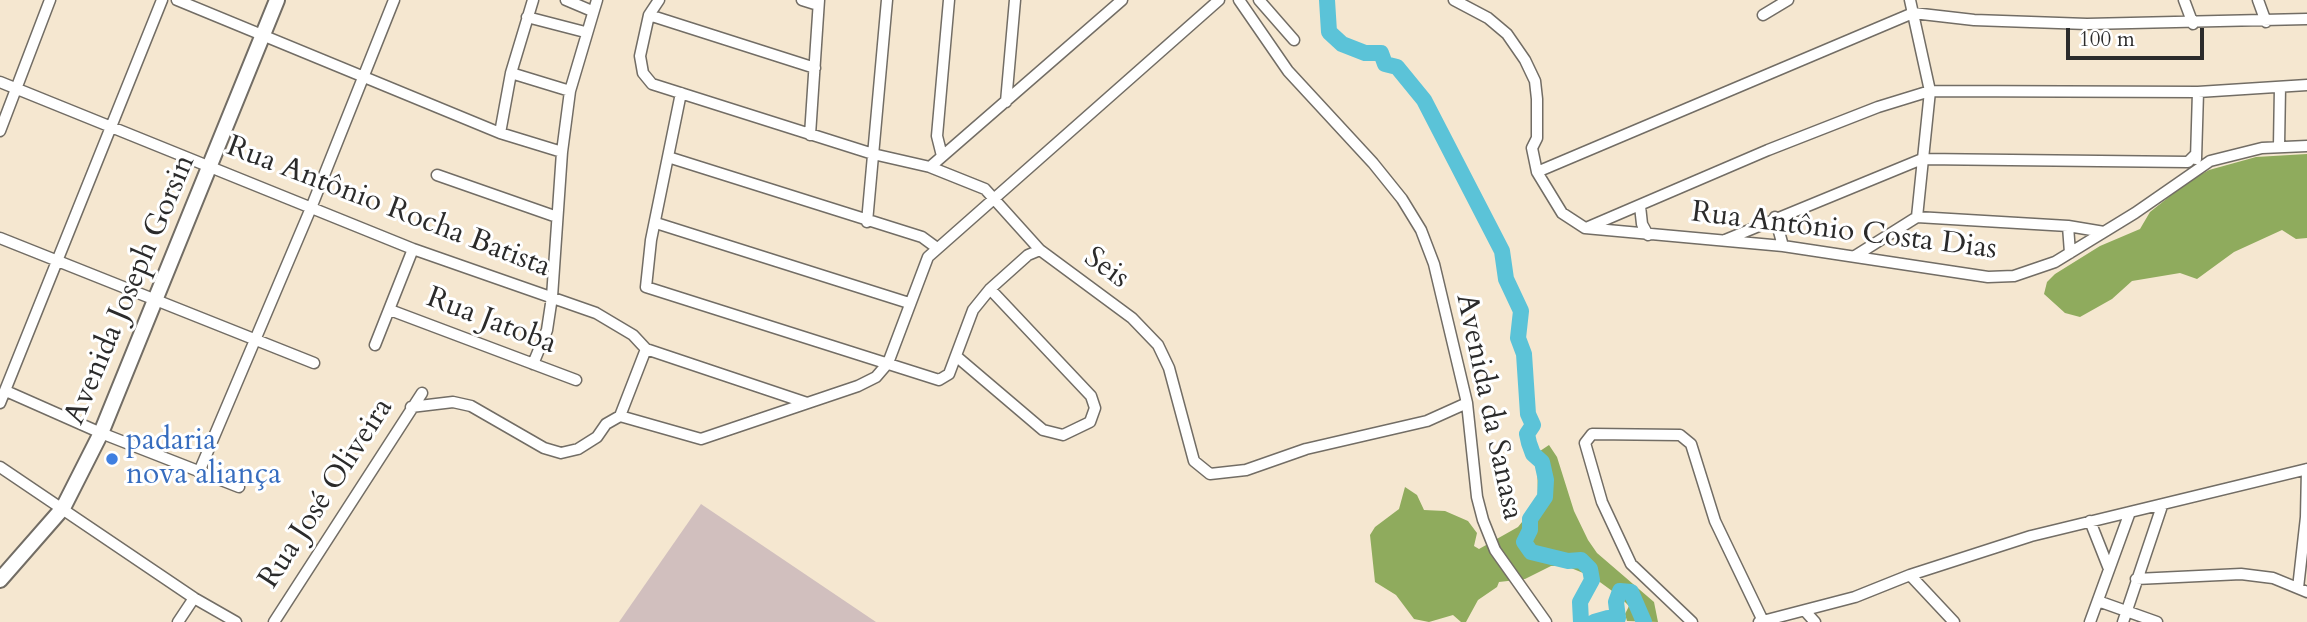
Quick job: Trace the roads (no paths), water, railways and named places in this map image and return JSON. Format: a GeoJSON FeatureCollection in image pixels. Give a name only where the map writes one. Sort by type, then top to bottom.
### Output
{"type":"FeatureCollection","features":[{"type":"Feature","properties":{"kind":"street"},"geometry":{"type":"LineString","coordinates":[[0,131],[50,0]]}},
{"type":"Feature","properties":{"kind":"street"},"geometry":{"type":"LineString","coordinates":[[0,403],[114,126],[162,0]]}},
{"type":"Feature","properties":{"kind":"street"},"geometry":{"type":"LineString","coordinates":[[177,0],[263,33],[500,133],[562,152]]}},
{"type":"Feature","properties":{"kind":"street","name":"Avenida Joseph Gorsin"},"geometry":{"type":"LineString","coordinates":[[0,580],[6,564],[63,508],[101,433],[277,0]]}},
{"type":"Feature","properties":{"kind":"street"},"geometry":{"type":"LineString","coordinates":[[200,472],[311,208],[362,74],[394,0]]}},
{"type":"Feature","properties":{"kind":"street"},"geometry":{"type":"LineString","coordinates":[[500,133],[511,73],[533,0]]}},
{"type":"Feature","properties":{"kind":"street"},"geometry":{"type":"LineString","coordinates":[[566,0],[592,10]]}},
{"type":"Feature","properties":{"kind":"street"},"geometry":{"type":"LineString","coordinates":[[533,364],[547,330],[552,297],[562,152],[570,91],[585,32],[597,0]]}},
{"type":"Feature","properties":{"kind":"street"},"geometry":{"type":"LineString","coordinates":[[659,0],[649,15],[815,68]]}},
{"type":"Feature","properties":{"kind":"street"},"geometry":{"type":"LineString","coordinates":[[803,0],[818,2],[810,135]]}},
{"type":"Feature","properties":{"kind":"street"},"geometry":{"type":"LineString","coordinates":[[867,222],[887,0]]}},
{"type":"Feature","properties":{"kind":"street"},"geometry":{"type":"LineString","coordinates":[[943,156],[937,136],[949,0]]}},
{"type":"Feature","properties":{"kind":"street"},"geometry":{"type":"LineString","coordinates":[[1006,102],[1015,0]]}},
{"type":"Feature","properties":{"kind":"street"},"geometry":{"type":"LineString","coordinates":[[930,167],[1122,0]]}},
{"type":"Feature","properties":{"kind":"street"},"geometry":{"type":"LineString","coordinates":[[620,416],[701,439],[858,386],[876,377],[888,363],[921,269],[937,248],[1219,0]]}},
{"type":"Feature","properties":{"kind":"street","name":"Avenida da Sanasa"},"geometry":{"type":"LineString","coordinates":[[1239,0],[1288,71],[1373,163],[1402,199],[1421,230],[1434,264],[1468,403],[1477,497],[1483,520],[1502,560],[1546,622]]}},
{"type":"Feature","properties":{"kind":"street"},"geometry":{"type":"LineString","coordinates":[[1259,0],[1294,40]]}},
{"type":"Feature","properties":{"kind":"street"},"geometry":{"type":"LineString","coordinates":[[1454,0],[1488,18],[1507,34],[1530,70],[1535,81],[1538,112],[1537,138],[1532,148],[1537,172],[1562,213],[1585,228],[1834,124],[1930,91],[2198,92],[2307,85]]}},
{"type":"Feature","properties":{"kind":"street"},"geometry":{"type":"LineString","coordinates":[[1910,0],[1930,91],[1917,217]]}},
{"type":"Feature","properties":{"kind":"street"},"geometry":{"type":"LineString","coordinates":[[2184,0],[2193,24]]}},
{"type":"Feature","properties":{"kind":"street"},"geometry":{"type":"LineString","coordinates":[[2258,0],[2266,22]]}},
{"type":"Feature","properties":{"kind":"street"},"geometry":{"type":"LineString","coordinates":[[1763,15],[1782,1]]}},
{"type":"Feature","properties":{"kind":"street"},"geometry":{"type":"LineString","coordinates":[[1537,172],[1913,13],[2037,23],[2193,24],[2307,19]]}},
{"type":"Feature","properties":{"kind":"street","name":"Seis"},"geometry":{"type":"LineString","coordinates":[[649,15],[640,56],[643,73],[652,84],[873,154],[930,167],[975,182],[994,197],[1040,250],[1146,332],[1158,345],[1169,368],[1194,461],[1210,474],[1245,470],[1306,449],[1427,421],[1468,403]]}},
{"type":"Feature","properties":{"kind":"street"},"geometry":{"type":"LineString","coordinates":[[527,17],[585,32]]}},
{"type":"Feature","properties":{"kind":"street"},"geometry":{"type":"LineString","coordinates":[[511,73],[570,91]]}},
{"type":"Feature","properties":{"kind":"street","name":"Rua Antônio Rocha Batista"},"geometry":{"type":"LineString","coordinates":[[0,82],[413,249],[552,297],[611,322],[636,337],[646,349]]}},
{"type":"Feature","properties":{"kind":"street"},"geometry":{"type":"LineString","coordinates":[[2279,146],[2280,87]]}},
{"type":"Feature","properties":{"kind":"street"},"geometry":{"type":"LineString","coordinates":[[2198,92],[2195,155],[2199,166]]}},
{"type":"Feature","properties":{"kind":"street"},"geometry":{"type":"LineString","coordinates":[[681,93],[646,287],[939,380],[949,374],[973,310],[990,289],[1028,255],[1040,250]]}},
{"type":"Feature","properties":{"kind":"street","name":"Rua Antônio Costa Dias"},"geometry":{"type":"LineString","coordinates":[[1585,228],[1783,246],[2001,277],[2039,270],[2070,253],[2199,166],[2243,152],[2279,146],[2307,146]]}},
{"type":"Feature","properties":{"kind":"street"},"geometry":{"type":"LineString","coordinates":[[1724,240],[1923,159],[2188,162],[2195,155]]}},
{"type":"Feature","properties":{"kind":"street"},"geometry":{"type":"LineString","coordinates":[[668,157],[867,222],[922,237],[937,248]]}},
{"type":"Feature","properties":{"kind":"street"},"geometry":{"type":"LineString","coordinates":[[2176,162],[2183,168],[2184,178]]}},
{"type":"Feature","properties":{"kind":"street"},"geometry":{"type":"LineString","coordinates":[[437,175],[557,216]]}},
{"type":"Feature","properties":{"kind":"street"},"geometry":{"type":"LineString","coordinates":[[1640,206],[1642,225],[1648,235]]}},
{"type":"Feature","properties":{"kind":"street"},"geometry":{"type":"LineString","coordinates":[[1775,217],[1783,246]]}},
{"type":"Feature","properties":{"kind":"street"},"geometry":{"type":"LineString","coordinates":[[1855,256],[1917,217],[2068,226],[2104,232]]}},
{"type":"Feature","properties":{"kind":"street"},"geometry":{"type":"LineString","coordinates":[[656,223],[909,303]]}},
{"type":"Feature","properties":{"kind":"street"},"geometry":{"type":"LineString","coordinates":[[2068,226],[2070,253]]}},
{"type":"Feature","properties":{"kind":"street"},"geometry":{"type":"LineString","coordinates":[[0,238],[314,363]]}},
{"type":"Feature","properties":{"kind":"street"},"geometry":{"type":"LineString","coordinates":[[375,345],[413,249]]}},
{"type":"Feature","properties":{"kind":"street"},"geometry":{"type":"LineString","coordinates":[[956,356],[1043,430],[1063,435],[1090,422],[1095,408],[1091,396],[990,289]]}},
{"type":"Feature","properties":{"kind":"street","name":"Rua Jatoba"},"geometry":{"type":"LineString","coordinates":[[390,310],[576,380]]}},
{"type":"Feature","properties":{"kind":"street"},"geometry":{"type":"LineString","coordinates":[[411,407],[453,402],[471,406],[544,448],[561,453],[578,449],[597,437],[606,424],[620,416],[646,349],[808,403]]}},
{"type":"Feature","properties":{"kind":"street"},"geometry":{"type":"LineString","coordinates":[[6,391],[101,433],[239,487]]}},
{"type":"Feature","properties":{"kind":"street","name":"Rua José Oliveira"},"geometry":{"type":"LineString","coordinates":[[274,622],[422,393]]}},
{"type":"Feature","properties":{"kind":"street"},"geometry":{"type":"LineString","coordinates":[[1692,622],[1631,564],[1602,502],[1585,443],[1592,434],[1680,435],[1687,438],[1715,521],[1761,621],[1855,597],[1910,575],[1995,547],[2090,521],[2162,506],[2307,469],[2302,590],[2273,578],[2241,574],[2136,579]]}},
{"type":"Feature","properties":{"kind":"street"},"geometry":{"type":"LineString","coordinates":[[0,467],[194,598],[236,622]]}},
{"type":"Feature","properties":{"kind":"street"},"geometry":{"type":"LineString","coordinates":[[2123,622],[2162,506]]}},
{"type":"Feature","properties":{"kind":"street"},"geometry":{"type":"LineString","coordinates":[[2090,622],[2130,512]]}},
{"type":"Feature","properties":{"kind":"street"},"geometry":{"type":"LineString","coordinates":[[2090,521],[2109,569]]}},
{"type":"Feature","properties":{"kind":"street"},"geometry":{"type":"LineString","coordinates":[[1910,575],[1954,622]]}},
{"type":"Feature","properties":{"kind":"street"},"geometry":{"type":"LineString","coordinates":[[178,622],[194,598]]}},
{"type":"Feature","properties":{"kind":"street"},"geometry":{"type":"LineString","coordinates":[[2098,601],[2127,609],[2157,622]]}},
{"type":"Feature","properties":{"kind":"street"},"geometry":{"type":"LineString","coordinates":[[1805,611],[1815,622]]}},
{"type":"Feature","properties":{"kind":"waterway"},"geometry":{"type":"LineString","coordinates":[[1327,0],[1329,32],[1342,44],[1365,53],[1381,53],[1385,64],[1397,67],[1424,100],[1502,251],[1506,279],[1521,311],[1518,338],[1524,354],[1528,414],[1533,425],[1527,434],[1533,454],[1542,462],[1546,480],[1545,497],[1530,519],[1530,530],[1524,542],[1531,552],[1568,561],[1581,560],[1590,569],[1592,580],[1580,602],[1581,622]]}},
{"type":"Feature","properties":{"kind":"waterway"},"geometry":{"type":"LineString","coordinates":[[1615,622],[1618,618],[1616,602],[1620,591],[1631,592],[1644,622]]}},
{"type":"Feature","properties":{"kind":"waterway"},"geometry":{"type":"LineString","coordinates":[[1594,622],[1608,618],[1611,622]]}},
{"type":"Feature","properties":{"kind":"place","name":"padaria nova aliança"},"geometry":{"type":"Point","coordinates":[112,459]}}]}
